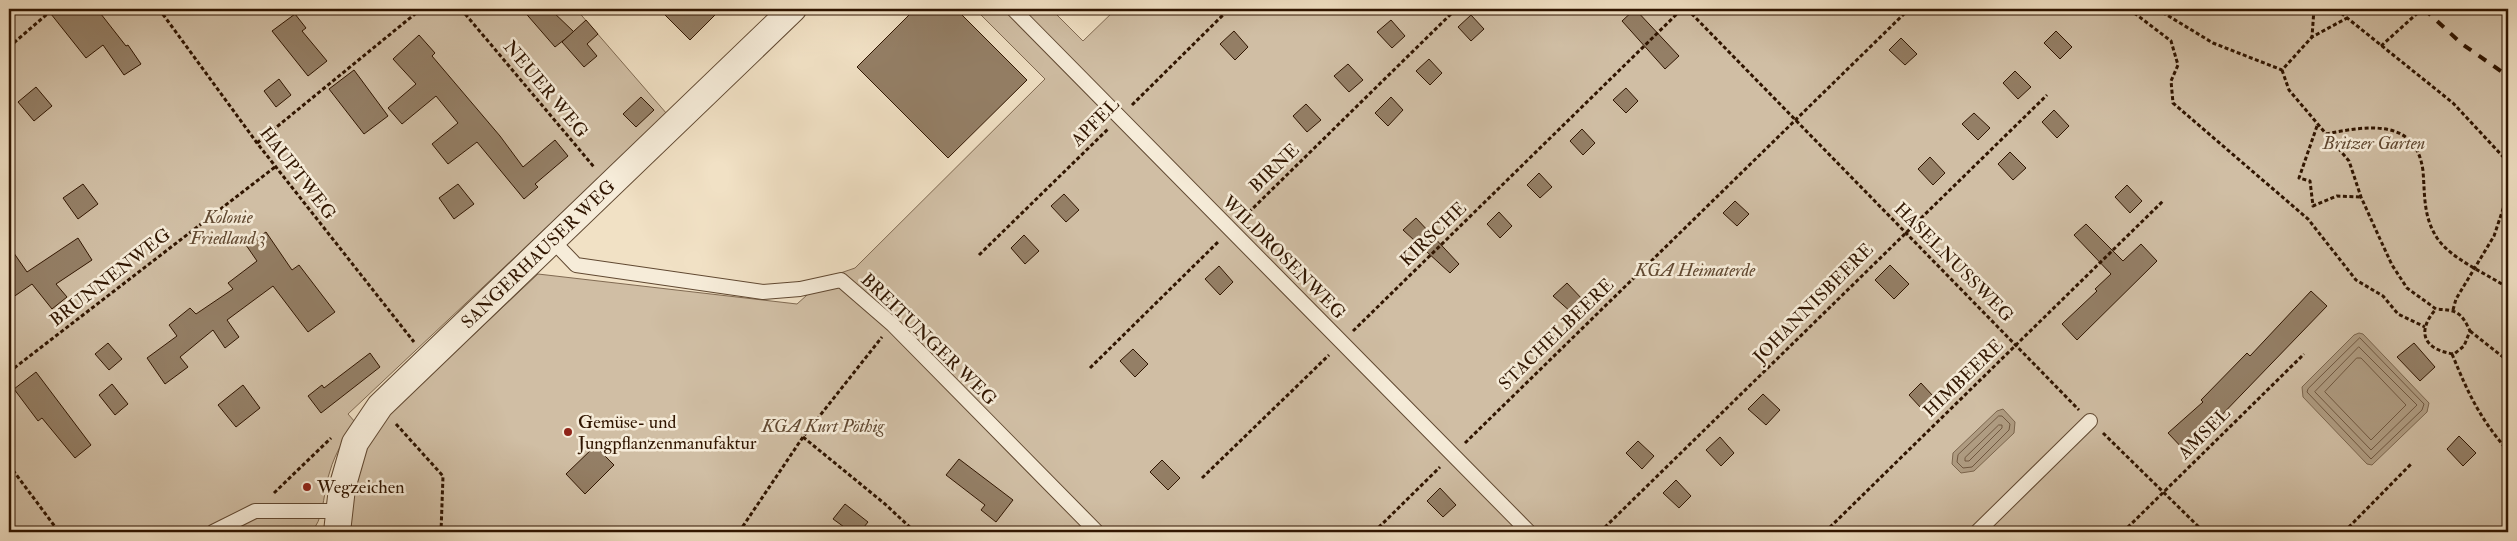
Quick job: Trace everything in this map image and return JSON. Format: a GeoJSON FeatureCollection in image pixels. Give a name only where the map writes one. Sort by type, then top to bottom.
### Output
{"type":"FeatureCollection","features":[{"type":"Feature","properties":{"kind":"street","name":"SANGERHAUSER WEG"},"geometry":{"type":"LineString","coordinates":[[338,522],[342,488],[355,443],[380,406],[793,9]]}},
{"type":"Feature","properties":{"kind":"lane","name":"WILDROSENWEG"},"geometry":{"type":"LineString","coordinates":[[1013,9],[1529,532]]}},
{"type":"Feature","properties":{"kind":"lane","name":"BREITUNGER WEG"},"geometry":{"type":"LineString","coordinates":[[553,241],[576,265],[763,292],[800,290],[841,280],[893,325],[1097,532]]}},
{"type":"Feature","properties":{"kind":"lane"},"geometry":{"type":"LineString","coordinates":[[1977,532],[2090,422]]}},
{"type":"Feature","properties":{"kind":"lane"},"geometry":{"type":"LineString","coordinates":[[213,532],[254,511],[338,522]]}},
{"type":"Feature","properties":{"kind":"path"},"geometry":{"type":"LineString","coordinates":[[9,47],[53,9]]}},
{"type":"Feature","properties":{"kind":"path","name":"HAUPTWEG"},"geometry":{"type":"LineString","coordinates":[[159,9],[275,167],[418,346]]}},
{"type":"Feature","properties":{"kind":"path"},"geometry":{"type":"LineString","coordinates":[[257,143],[421,9]]}},
{"type":"Feature","properties":{"kind":"path","name":"NEUER WEG"},"geometry":{"type":"LineString","coordinates":[[461,9],[611,186]]}},
{"type":"Feature","properties":{"kind":"path","name":"APFEL"},"geometry":{"type":"LineString","coordinates":[[979,255],[1229,9]]}},
{"type":"Feature","properties":{"kind":"path","name":"BIRNE"},"geometry":{"type":"LineString","coordinates":[[1090,368],[1456,9]]}},
{"type":"Feature","properties":{"kind":"path","name":"KIRSCHE"},"geometry":{"type":"LineString","coordinates":[[1202,478],[1682,9]]}},
{"type":"Feature","properties":{"kind":"path","name":"HASELNUSSWEG"},"geometry":{"type":"LineString","coordinates":[[1687,9],[1793,120],[2017,344],[2090,422],[2164,491],[2204,532]]}},
{"type":"Feature","properties":{"kind":"path","name":"STACHELBEERE"},"geometry":{"type":"LineString","coordinates":[[1374,532],[1793,120],[1909,9]]}},
{"type":"Feature","properties":{"kind":"path"},"geometry":{"type":"LineString","coordinates":[[2129,9],[2171,40],[2178,64],[2171,81],[2173,103],[2308,219],[2356,280],[2383,296],[2398,314],[2425,327]]}},
{"type":"Feature","properties":{"kind":"path"},"geometry":{"type":"LineString","coordinates":[[2157,9],[2213,43],[2282,70],[2289,90],[2317,126],[2349,161],[2361,197],[2392,266],[2407,288],[2436,309],[2454,310],[2464,318],[2470,331],[2508,361]]}},
{"type":"Feature","properties":{"kind":"path"},"geometry":{"type":"LineString","coordinates":[[2312,37],[2314,9]]}},
{"type":"Feature","properties":{"kind":"path"},"geometry":{"type":"LineString","coordinates":[[2336,9],[2453,103],[2508,162]]}},
{"type":"Feature","properties":{"kind":"path"},"geometry":{"type":"LineString","coordinates":[[2381,46],[2422,9]]}},
{"type":"Feature","properties":{"kind":"path"},"geometry":{"type":"LineString","coordinates":[[2282,70],[2312,37],[2347,18]]}},
{"type":"Feature","properties":{"kind":"path","name":"JOHANNISBEERE"},"geometry":{"type":"LineString","coordinates":[[1600,532],[1904,232],[2047,94]]}},
{"type":"Feature","properties":{"kind":"path"},"geometry":{"type":"LineString","coordinates":[[2317,126],[2299,178],[2310,181],[2313,206],[2338,196],[2361,197]]}},
{"type":"Feature","properties":{"kind":"path"},"geometry":{"type":"LineString","coordinates":[[2326,134],[2364,126],[2394,130],[2412,141],[2419,153],[2427,220],[2437,238],[2448,250],[2508,288]]}},
{"type":"Feature","properties":{"kind":"path","name":"BRUNNENWEG"},"geometry":{"type":"LineString","coordinates":[[9,372],[275,167]]}},
{"type":"Feature","properties":{"kind":"path"},"geometry":{"type":"LineString","coordinates":[[2454,310],[2456,299],[2494,236],[2508,194]]}},
{"type":"Feature","properties":{"kind":"path","name":"HIMBEERE"},"geometry":{"type":"LineString","coordinates":[[1825,532],[2163,201]]}},
{"type":"Feature","properties":{"kind":"path"},"geometry":{"type":"LineString","coordinates":[[2436,309],[2427,319],[2424,331],[2430,346],[2442,353],[2452,354],[2464,346],[2470,331]]}},
{"type":"Feature","properties":{"kind":"path"},"geometry":{"type":"LineString","coordinates":[[739,532],[803,437],[872,347],[893,325]]}},
{"type":"Feature","properties":{"kind":"path","name":"AMSEL"},"geometry":{"type":"LineString","coordinates":[[2123,532],[2304,354]]}},
{"type":"Feature","properties":{"kind":"path"},"geometry":{"type":"LineString","coordinates":[[2452,354],[2470,397],[2486,425],[2508,451]]}},
{"type":"Feature","properties":{"kind":"path"},"geometry":{"type":"LineString","coordinates":[[380,406],[443,476],[441,532]]}},
{"type":"Feature","properties":{"kind":"path"},"geometry":{"type":"LineString","coordinates":[[254,511],[333,436]]}},
{"type":"Feature","properties":{"kind":"path"},"geometry":{"type":"LineString","coordinates":[[803,437],[885,504],[915,532]]}},
{"type":"Feature","properties":{"kind":"path"},"geometry":{"type":"LineString","coordinates":[[2344,532],[2411,464]]}},
{"type":"Feature","properties":{"kind":"path"},"geometry":{"type":"LineString","coordinates":[[9,465],[59,532]]}},
{"type":"Feature","properties":{"kind":"green space","name":"Kolonie Friedland 3"},"geometry":{"type":"Polygon","coordinates":[[[9,9],[576,9],[667,114],[348,414],[355,422],[332,464],[320,515],[315,527],[292,527],[287,532],[9,532],[9,9]]]}},
{"type":"Feature","properties":{"kind":"green space","name":"KGA Heimaterde"},"geometry":{"type":"Polygon","coordinates":[[[975,9],[1051,9],[1083,41],[1116,9],[2508,9],[2508,532],[342,531],[352,472],[384,419],[538,274],[797,304],[826,278],[855,268],[1045,79],[975,9]]]}},
{"type":"Feature","properties":{"kind":"water"},"geometry":{"type":"Polygon","coordinates":[[[2363,334],[2429,403],[2427,412],[2372,465],[2367,464],[2303,397],[2302,387],[2354,335],[2363,334]]]}},
{"type":"Feature","properties":{"kind":"water"},"geometry":{"type":"Polygon","coordinates":[[[2003,409],[2015,422],[2014,433],[1974,471],[1961,473],[1952,464],[1953,453],[1997,411],[2003,409]]]}},
{"type":"Feature","properties":{"kind":"building"},"geometry":{"type":"Polygon","coordinates":[[[47,9],[97,9],[126,46],[128,45],[141,64],[124,75],[103,45],[86,58],[47,9]]]}},
{"type":"Feature","properties":{"kind":"building"},"geometry":{"type":"Polygon","coordinates":[[[522,9],[550,9],[574,32],[555,47],[522,9]]]}},
{"type":"Feature","properties":{"kind":"building"},"geometry":{"type":"Polygon","coordinates":[[[659,9],[721,9],[690,40],[659,9]]]}},
{"type":"Feature","properties":{"kind":"building"},"geometry":{"type":"Polygon","coordinates":[[[915,9],[956,9],[1027,80],[948,158],[857,67],[915,9]]]}},
{"type":"Feature","properties":{"kind":"building"},"geometry":{"type":"Polygon","coordinates":[[[1635,9],[1679,56],[1665,69],[1622,21],[1635,9]]]}},
{"type":"Feature","properties":{"kind":"building"},"geometry":{"type":"Polygon","coordinates":[[[295,14],[306,28],[302,31],[327,61],[308,76],[272,31],[295,14]]]}},
{"type":"Feature","properties":{"kind":"building"},"geometry":{"type":"Polygon","coordinates":[[[1471,15],[1484,29],[1471,41],[1458,27],[1471,15]]]}},
{"type":"Feature","properties":{"kind":"building"},"geometry":{"type":"Polygon","coordinates":[[[586,20],[598,34],[587,44],[597,56],[584,67],[562,42],[586,20]]]}},
{"type":"Feature","properties":{"kind":"building"},"geometry":{"type":"Polygon","coordinates":[[[1391,20],[1405,36],[1392,48],[1377,32],[1391,20]]]}},
{"type":"Feature","properties":{"kind":"building"},"geometry":{"type":"Polygon","coordinates":[[[1234,31],[1248,47],[1235,60],[1220,44],[1234,31]]]}},
{"type":"Feature","properties":{"kind":"building"},"geometry":{"type":"Polygon","coordinates":[[[2056,31],[2072,47],[2060,59],[2044,43],[2056,31]]]}},
{"type":"Feature","properties":{"kind":"building"},"geometry":{"type":"Polygon","coordinates":[[[419,35],[435,53],[432,56],[500,136],[523,167],[555,140],[568,156],[535,184],[538,187],[524,199],[477,142],[448,164],[432,144],[458,123],[436,96],[402,124],[388,108],[416,84],[393,59],[419,35]]]}},
{"type":"Feature","properties":{"kind":"building"},"geometry":{"type":"Polygon","coordinates":[[[1901,38],[1917,54],[1905,65],[1889,50],[1901,38]]]}},
{"type":"Feature","properties":{"kind":"building"},"geometry":{"type":"Polygon","coordinates":[[[1429,59],[1442,73],[1430,85],[1416,71],[1429,59]]]}},
{"type":"Feature","properties":{"kind":"building"},"geometry":{"type":"Polygon","coordinates":[[[1348,64],[1363,80],[1349,92],[1334,76],[1348,64]]]}},
{"type":"Feature","properties":{"kind":"building"},"geometry":{"type":"Polygon","coordinates":[[[354,70],[388,116],[364,134],[329,89],[354,70]]]}},
{"type":"Feature","properties":{"kind":"building"},"geometry":{"type":"Polygon","coordinates":[[[2015,71],[2031,87],[2018,99],[2003,83],[2015,71]]]}},
{"type":"Feature","properties":{"kind":"building"},"geometry":{"type":"Polygon","coordinates":[[[279,79],[291,95],[276,107],[264,91],[279,79]]]}},
{"type":"Feature","properties":{"kind":"building"},"geometry":{"type":"Polygon","coordinates":[[[36,87],[52,106],[34,121],[18,102],[36,87]]]}},
{"type":"Feature","properties":{"kind":"building"},"geometry":{"type":"Polygon","coordinates":[[[1626,88],[1638,101],[1626,113],[1613,100],[1626,88]]]}},
{"type":"Feature","properties":{"kind":"building"},"geometry":{"type":"Polygon","coordinates":[[[641,97],[654,110],[636,127],[623,114],[641,97]]]}},
{"type":"Feature","properties":{"kind":"building"},"geometry":{"type":"Polygon","coordinates":[[[1391,97],[1403,110],[1388,126],[1375,113],[1391,97]]]}},
{"type":"Feature","properties":{"kind":"building"},"geometry":{"type":"Polygon","coordinates":[[[1306,104],[1321,120],[1307,132],[1293,116],[1306,104]]]}},
{"type":"Feature","properties":{"kind":"building"},"geometry":{"type":"Polygon","coordinates":[[[2054,110],[2069,126],[2057,138],[2042,122],[2054,110]]]}},
{"type":"Feature","properties":{"kind":"building"},"geometry":{"type":"Polygon","coordinates":[[[1974,113],[1990,128],[1978,140],[1962,124],[1974,113]]]}},
{"type":"Feature","properties":{"kind":"building"},"geometry":{"type":"Polygon","coordinates":[[[1582,129],[1595,143],[1583,155],[1570,141],[1582,129]]]}},
{"type":"Feature","properties":{"kind":"building"},"geometry":{"type":"Polygon","coordinates":[[[2010,152],[2026,168],[2013,180],[1998,164],[2010,152]]]}},
{"type":"Feature","properties":{"kind":"building"},"geometry":{"type":"Polygon","coordinates":[[[1930,157],[1945,173],[1933,185],[1918,169],[1930,157]]]}},
{"type":"Feature","properties":{"kind":"building"},"geometry":{"type":"Polygon","coordinates":[[[1539,173],[1552,187],[1540,198],[1527,185],[1539,173]]]}},
{"type":"Feature","properties":{"kind":"building"},"geometry":{"type":"Polygon","coordinates":[[[83,184],[98,204],[78,219],[63,198],[83,184]]]}},
{"type":"Feature","properties":{"kind":"building"},"geometry":{"type":"Polygon","coordinates":[[[458,184],[474,204],[454,219],[439,198],[458,184]]]}},
{"type":"Feature","properties":{"kind":"building"},"geometry":{"type":"Polygon","coordinates":[[[2127,185],[2142,201],[2130,213],[2115,197],[2127,185]]]}},
{"type":"Feature","properties":{"kind":"building"},"geometry":{"type":"Polygon","coordinates":[[[1064,194],[1079,210],[1066,222],[1051,206],[1064,194]]]}},
{"type":"Feature","properties":{"kind":"building"},"geometry":{"type":"Polygon","coordinates":[[[1735,201],[1749,214],[1737,226],[1723,213],[1735,201]]]}},
{"type":"Feature","properties":{"kind":"building"},"geometry":{"type":"Polygon","coordinates":[[[1499,212],[1512,226],[1500,238],[1487,224],[1499,212]]]}},
{"type":"Feature","properties":{"kind":"building"},"geometry":{"type":"Polygon","coordinates":[[[1416,218],[1459,264],[1450,273],[1403,230],[1416,218]]]}},
{"type":"Feature","properties":{"kind":"building"},"geometry":{"type":"Polygon","coordinates":[[[2086,224],[2123,261],[2141,244],[2157,261],[2077,340],[2062,324],[2097,291],[2095,289],[2111,274],[2074,235],[2086,224]]]}},
{"type":"Feature","properties":{"kind":"building"},"geometry":{"type":"Polygon","coordinates":[[[266,232],[292,270],[299,265],[335,312],[308,332],[273,286],[227,320],[239,337],[225,348],[213,330],[180,357],[188,367],[165,384],[147,358],[177,336],[169,325],[190,308],[196,314],[233,289],[228,283],[257,261],[246,245],[266,232]]]}},
{"type":"Feature","properties":{"kind":"building"},"geometry":{"type":"Polygon","coordinates":[[[1024,235],[1039,251],[1025,264],[1011,248],[1024,235]]]}},
{"type":"Feature","properties":{"kind":"building"},"geometry":{"type":"Polygon","coordinates":[[[78,238],[92,260],[56,284],[67,297],[52,309],[32,284],[9,300],[9,246],[27,272],[78,238]]]}},
{"type":"Feature","properties":{"kind":"building"},"geometry":{"type":"Polygon","coordinates":[[[1890,265],[1909,284],[1894,299],[1875,280],[1890,265]]]}},
{"type":"Feature","properties":{"kind":"building"},"geometry":{"type":"Polygon","coordinates":[[[1219,266],[1233,282],[1220,295],[1205,279],[1219,266]]]}},
{"type":"Feature","properties":{"kind":"building"},"geometry":{"type":"Polygon","coordinates":[[[1567,283],[1584,301],[1572,313],[1553,296],[1567,283]]]}},
{"type":"Feature","properties":{"kind":"building"},"geometry":{"type":"Polygon","coordinates":[[[2311,291],[2327,306],[2186,452],[2168,433],[2203,402],[2201,400],[2247,353],[2250,356],[2311,291]]]}},
{"type":"Feature","properties":{"kind":"building"},"geometry":{"type":"Polygon","coordinates":[[[108,343],[122,359],[109,370],[95,354],[108,343]]]}},
{"type":"Feature","properties":{"kind":"building"},"geometry":{"type":"Polygon","coordinates":[[[2414,343],[2435,367],[2420,381],[2397,357],[2414,343]]]}},
{"type":"Feature","properties":{"kind":"building"},"geometry":{"type":"Polygon","coordinates":[[[1133,349],[1148,364],[1135,377],[1120,361],[1133,349]]]}},
{"type":"Feature","properties":{"kind":"building"},"geometry":{"type":"Polygon","coordinates":[[[370,353],[380,367],[321,413],[308,396],[322,385],[324,388],[370,353]]]}},
{"type":"Feature","properties":{"kind":"building"},"geometry":{"type":"Polygon","coordinates":[[[36,372],[91,445],[75,458],[42,418],[38,421],[14,389],[36,372]]]}},
{"type":"Feature","properties":{"kind":"building"},"geometry":{"type":"Polygon","coordinates":[[[1921,383],[1933,396],[1921,408],[1909,395],[1921,383]]]}},
{"type":"Feature","properties":{"kind":"building"},"geometry":{"type":"Polygon","coordinates":[[[112,384],[128,404],[115,415],[99,395],[112,384]]]}},
{"type":"Feature","properties":{"kind":"building"},"geometry":{"type":"Polygon","coordinates":[[[243,385],[260,408],[236,427],[218,405],[243,385]]]}},
{"type":"Feature","properties":{"kind":"building"},"geometry":{"type":"Polygon","coordinates":[[[1763,394],[1780,410],[1766,425],[1748,409],[1763,394]]]}},
{"type":"Feature","properties":{"kind":"building"},"geometry":{"type":"Polygon","coordinates":[[[2459,436],[2476,453],[2463,466],[2447,449],[2459,436]]]}},
{"type":"Feature","properties":{"kind":"building"},"geometry":{"type":"Polygon","coordinates":[[[1720,437],[1734,453],[1721,466],[1706,450],[1720,437]]]}},
{"type":"Feature","properties":{"kind":"building"},"geometry":{"type":"Polygon","coordinates":[[[1638,441],[1654,456],[1642,469],[1626,453],[1638,441]]]}},
{"type":"Feature","properties":{"kind":"building"},"geometry":{"type":"Polygon","coordinates":[[[595,446],[614,465],[585,494],[566,474],[595,446]]]}},
{"type":"Feature","properties":{"kind":"building"},"geometry":{"type":"Polygon","coordinates":[[[959,459],[1013,500],[996,522],[981,510],[985,505],[946,475],[959,459]]]}},
{"type":"Feature","properties":{"kind":"building"},"geometry":{"type":"Polygon","coordinates":[[[1162,460],[1180,478],[1168,490],[1150,472],[1162,460]]]}},
{"type":"Feature","properties":{"kind":"building"},"geometry":{"type":"Polygon","coordinates":[[[1676,480],[1691,496],[1679,508],[1663,493],[1676,480]]]}},
{"type":"Feature","properties":{"kind":"building"},"geometry":{"type":"Polygon","coordinates":[[[1440,488],[1456,505],[1443,517],[1427,501],[1440,488]]]}},
{"type":"Feature","properties":{"kind":"building"},"geometry":{"type":"Polygon","coordinates":[[[845,504],[868,522],[860,532],[851,532],[833,519],[845,504]]]}},
{"type":"Feature","properties":{"kind":"railway"},"geometry":{"type":"LineString","coordinates":[[2424,9],[2462,44],[2508,76]]}},
{"type":"Feature","properties":{"kind":"place","name":"Gemüse- und Jungpflanzenmanufaktur"},"geometry":{"type":"Point","coordinates":[568,432]}},
{"type":"Feature","properties":{"kind":"place","name":"Wegzeichen"},"geometry":{"type":"Point","coordinates":[307,487]}},
{"type":"Feature","properties":{"kind":"park label","name":"Britzer Garten"},"geometry":{"type":"Point","coordinates":[2374,143]}},
{"type":"Feature","properties":{"kind":"park label","name":"KGA Kurt Pöthig"},"geometry":{"type":"Point","coordinates":[823,426]}}]}
